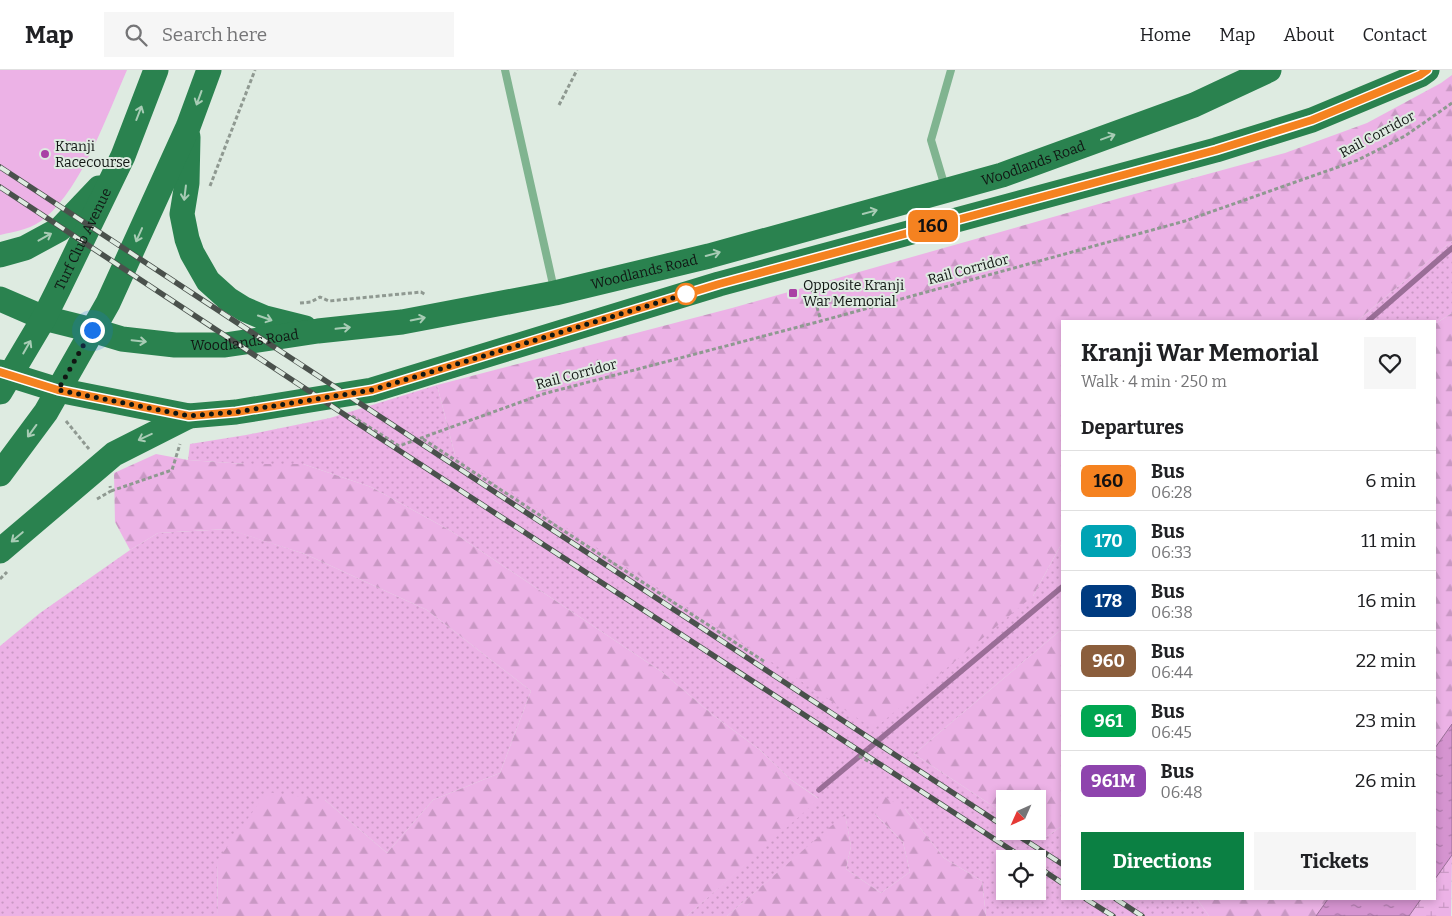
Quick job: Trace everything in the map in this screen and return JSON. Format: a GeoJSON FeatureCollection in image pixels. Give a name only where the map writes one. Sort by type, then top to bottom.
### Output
{"type":"FeatureCollection","features":[{"type":"Feature","properties":{"kind":"main road","name":"Turf Club Avenue"},"geometry":{"type":"LineString","coordinates":[[3,380],[44,318],[123,156],[156,70]]}},
{"type":"Feature","properties":{"kind":"main road"},"geometry":{"type":"LineString","coordinates":[[0,474],[46,412],[108,303],[188,127],[209,70]]}},
{"type":"Feature","properties":{"kind":"main road","name":"Woodlands Road"},"geometry":{"type":"LineString","coordinates":[[0,299],[44,318],[122,339],[175,345],[225,346],[318,331],[402,322],[555,293],[709,256],[1002,175],[1194,105],[1269,70]]}},
{"type":"Feature","properties":{"kind":"main road"},"geometry":{"type":"LineString","coordinates":[[0,551],[114,454],[186,426],[236,412],[372,390],[719,284],[1216,150],[1312,120],[1420,75],[1427,70]]}},
{"type":"Feature","properties":{"kind":"main road"},"geometry":{"type":"LineString","coordinates":[[188,127],[186,183],[182,214],[192,253],[208,281],[228,299],[244,309],[264,318],[318,331]]}},
{"type":"Feature","properties":{"kind":"main road"},"geometry":{"type":"LineString","coordinates":[[0,255],[25,248],[60,229],[94,194],[123,156]]}},
{"type":"Feature","properties":{"kind":"main road"},"geometry":{"type":"LineString","coordinates":[[3,380],[58,390],[186,426]]}},
{"type":"Feature","properties":{"kind":"lane"},"geometry":{"type":"LineString","coordinates":[[505,70],[555,293]]}},
{"type":"Feature","properties":{"kind":"lane"},"geometry":{"type":"LineString","coordinates":[[946,191],[931,140],[951,70]]}},
{"type":"Feature","properties":{"kind":"path"},"geometry":{"type":"LineString","coordinates":[[208,190],[255,70]]}},
{"type":"Feature","properties":{"kind":"path"},"geometry":{"type":"LineString","coordinates":[[559,105],[578,70]]}},
{"type":"Feature","properties":{"kind":"path","name":"Rail Corridor"},"geometry":{"type":"LineString","coordinates":[[348,413],[399,446],[543,394],[821,321],[1185,221],[1358,160],[1405,136],[1452,103]]}},
{"type":"Feature","properties":{"kind":"path"},"geometry":{"type":"LineString","coordinates":[[801,285],[810,283],[821,321]]}},
{"type":"Feature","properties":{"kind":"path"},"geometry":{"type":"LineString","coordinates":[[295,303],[311,302],[320,297],[329,301],[421,292],[432,299]]}},
{"type":"Feature","properties":{"kind":"path"},"geometry":{"type":"LineString","coordinates":[[111,491],[172,470],[186,426]]}},
{"type":"Feature","properties":{"kind":"path"},"geometry":{"type":"LineString","coordinates":[[422,438],[765,662]]}},
{"type":"Feature","properties":{"kind":"path"},"geometry":{"type":"LineString","coordinates":[[859,756],[873,764]]}},
{"type":"Feature","properties":{"kind":"green space","name":"Kranji Racecourse"},"geometry":{"type":"Polygon","coordinates":[[[0,70],[127,70],[93,148],[59,204],[36,224],[0,235],[0,70]]]}},
{"type":"Feature","properties":{"kind":"green space"},"geometry":{"type":"Polygon","coordinates":[[[1452,75],[1452,241],[1358,320],[1061,320],[1061,545],[1033,596],[874,729],[455,455],[437,385],[732,308],[1285,153],[1367,123],[1441,83],[1452,75]]]}},
{"type":"Feature","properties":{"kind":"green space"},"geometry":{"type":"Polygon","coordinates":[[[1452,241],[1452,313],[1436,323],[1436,320],[1358,320],[1452,241]]]}},
{"type":"Feature","properties":{"kind":"green space"},"geometry":{"type":"Polygon","coordinates":[[[1452,313],[1452,724],[1436,747],[1436,323],[1452,313]]]}},
{"type":"Feature","properties":{"kind":"green space"},"geometry":{"type":"Polygon","coordinates":[[[437,385],[455,455],[1033,596],[1061,545],[1061,630],[914,754],[996,808],[996,840],[1046,840],[1046,837],[1061,827],[1061,900],[1198,900],[1209,916],[986,916],[982,881],[944,858],[905,809],[875,814],[903,842],[910,872],[881,893],[846,869],[851,846],[845,815],[727,916],[687,916],[818,798],[790,779],[760,750],[713,715],[662,672],[451,531],[371,487],[303,464],[245,464],[188,460],[190,444],[330,418],[437,385]]]}},
{"type":"Feature","properties":{"kind":"green space"},"geometry":{"type":"Polygon","coordinates":[[[156,454],[188,460],[245,464],[303,464],[371,487],[451,531],[662,672],[713,715],[760,750],[790,779],[819,799],[687,916],[218,916],[217,861],[267,792],[325,800],[387,853],[433,800],[500,773],[531,691],[427,610],[305,554],[227,529],[158,533],[130,550],[115,522],[114,473],[156,454]]]}},
{"type":"Feature","properties":{"kind":"green space"},"geometry":{"type":"Polygon","coordinates":[[[228,529],[305,554],[427,610],[531,691],[500,773],[433,800],[387,853],[325,800],[217,861],[218,916],[0,916],[0,646],[40,613],[130,550],[158,533],[228,529]]]}},
{"type":"Feature","properties":{"kind":"green space"},"geometry":{"type":"Polygon","coordinates":[[[1061,630],[1061,827],[1046,837],[1046,790],[996,790],[996,808],[914,754],[1061,630]]]}},
{"type":"Feature","properties":{"kind":"green space"},"geometry":{"type":"Polygon","coordinates":[[[884,796],[905,809],[944,858],[982,881],[986,916],[727,916],[845,814],[851,846],[846,869],[881,893],[910,872],[903,842],[875,814],[884,796]]]}},
{"type":"Feature","properties":{"kind":"green space"},"geometry":{"type":"Polygon","coordinates":[[[1452,855],[1451,916],[1409,916],[1420,900],[1436,900],[1436,878],[1452,855]]]}},
{"type":"Feature","properties":{"kind":"green space"},"geometry":{"type":"Polygon","coordinates":[[[1198,900],[1327,900],[1316,916],[1209,916],[1198,900]]]}},
{"type":"Feature","properties":{"kind":"water"},"geometry":{"type":"Polygon","coordinates":[[[1452,724],[1452,855],[1436,878],[1436,747],[1452,724]]]}},
{"type":"Feature","properties":{"kind":"water"},"geometry":{"type":"Polygon","coordinates":[[[1327,900],[1420,900],[1409,916],[1316,916],[1327,900]]]}},
{"type":"Feature","properties":{"kind":"waterway"},"geometry":{"type":"LineString","coordinates":[[1369,320],[1452,248]]}},
{"type":"Feature","properties":{"kind":"waterway"},"geometry":{"type":"LineString","coordinates":[[819,790],[1061,588]]}},
{"type":"Feature","properties":{"kind":"railway"},"geometry":{"type":"LineString","coordinates":[[0,167],[996,821]]}},
{"type":"Feature","properties":{"kind":"railway"},"geometry":{"type":"LineString","coordinates":[[0,187],[380,438],[1011,850]]}},
{"type":"Feature","properties":{"kind":"railway"},"geometry":{"type":"LineString","coordinates":[[1025,840],[1061,863]]}},
{"type":"Feature","properties":{"kind":"railway"},"geometry":{"type":"LineString","coordinates":[[1046,872],[1061,882]]}},
{"type":"Feature","properties":{"kind":"railway"},"geometry":{"type":"LineString","coordinates":[[1088,900],[1113,916]]}},
{"type":"Feature","properties":{"kind":"railway"},"geometry":{"type":"LineString","coordinates":[[1118,900],[1142,916]]}},
{"type":"Feature","properties":{"kind":"bus line","name":"160"},"geometry":{"type":"LineString","coordinates":[[0,372],[58,390],[189,416],[236,412],[372,390],[719,284],[1216,150],[1312,120],[1420,75],[1427,70]]}},
{"type":"Feature","properties":{"kind":"place","name":"Kranji Racecourse"},"geometry":{"type":"Point","coordinates":[45,154]}},
{"type":"Feature","properties":{"kind":"place","name":"Opposite Kranji War Memorial"},"geometry":{"type":"Point","coordinates":[793,293]}},
{"type":"Feature","properties":{"kind":"route"},"geometry":{"type":"LineString","coordinates":[[92,330],[58,390],[189,416],[236,412],[372,390],[686,294]]}}]}
